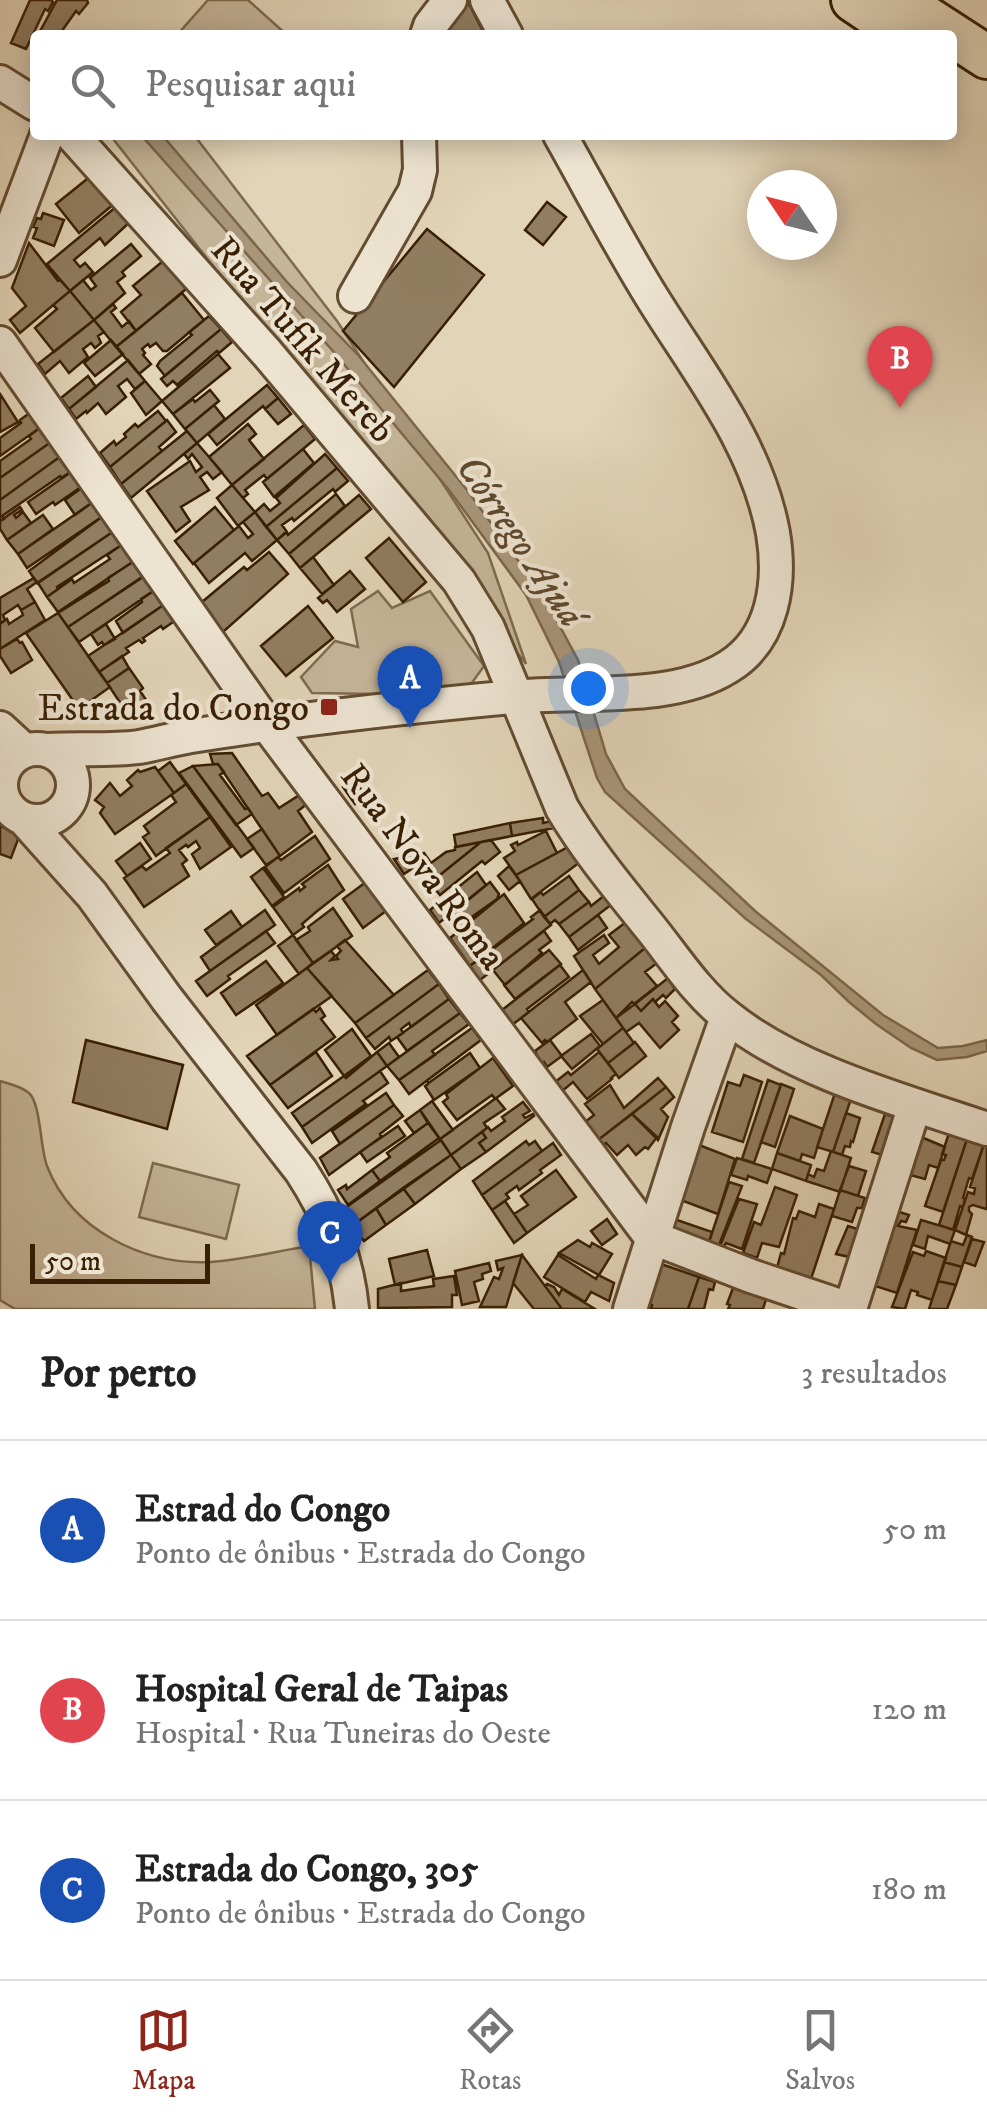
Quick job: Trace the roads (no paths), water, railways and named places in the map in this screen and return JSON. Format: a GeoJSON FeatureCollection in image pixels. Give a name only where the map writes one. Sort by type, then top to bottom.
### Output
{"type":"FeatureCollection","features":[{"type":"Feature","properties":{"kind":"main road"},"geometry":{"type":"LineString","coordinates":[[853,0],[898,30]]}},
{"type":"Feature","properties":{"kind":"main road"},"geometry":{"type":"LineString","coordinates":[[899,0],[945,30]]}},
{"type":"Feature","properties":{"kind":"main road"},"geometry":{"type":"LineString","coordinates":[[957,38],[987,57]]}},
{"type":"Feature","properties":{"kind":"main road"},"geometry":{"type":"LineString","coordinates":[[957,69],[987,90]]}},
{"type":"Feature","properties":{"kind":"street"},"geometry":{"type":"LineString","coordinates":[[429,30],[450,0]]}},
{"type":"Feature","properties":{"kind":"street"},"geometry":{"type":"LineString","coordinates":[[487,0],[503,30]]}},
{"type":"Feature","properties":{"kind":"street"},"geometry":{"type":"LineString","coordinates":[[0,82],[30,101]]}},
{"type":"Feature","properties":{"kind":"street"},"geometry":{"type":"LineString","coordinates":[[0,260],[45,140]]}},
{"type":"Feature","properties":{"kind":"street","name":"Rua Tufik Mereb"},"geometry":{"type":"LineString","coordinates":[[76,140],[267,353],[459,582],[530,696],[547,775],[578,836],[692,981],[727,1017],[814,1067],[987,1129]]}},
{"type":"Feature","properties":{"kind":"street"},"geometry":{"type":"LineString","coordinates":[[355,296],[415,191],[420,170],[419,140]]}},
{"type":"Feature","properties":{"kind":"street"},"geometry":{"type":"LineString","coordinates":[[19,761],[136,748],[268,726],[530,696],[664,689],[707,678],[748,651],[771,612],[776,568],[762,493],[739,435],[650,294],[563,140]]}},
{"type":"Feature","properties":{"kind":"street","name":"Rua Nova Roma"},"geometry":{"type":"LineString","coordinates":[[0,343],[268,726],[651,1237]]}},
{"type":"Feature","properties":{"kind":"street"},"geometry":{"type":"LineString","coordinates":[[0,728],[19,761]]}},
{"type":"Feature","properties":{"kind":"street"},"geometry":{"type":"LineString","coordinates":[[24,819],[48,819],[136,748]]}},
{"type":"Feature","properties":{"kind":"street"},"geometry":{"type":"LineString","coordinates":[[19,761],[66,762],[71,772],[66,804],[92,894]]}},
{"type":"Feature","properties":{"kind":"street"},"geometry":{"type":"LineString","coordinates":[[19,761],[2,793],[6,804],[92,894],[166,1000],[300,1171],[330,1220],[346,1266],[352,1309]]}},
{"type":"Feature","properties":{"kind":"street"},"geometry":{"type":"LineString","coordinates":[[630,1309],[727,1017]]}},
{"type":"Feature","properties":{"kind":"street"},"geometry":{"type":"LineString","coordinates":[[651,1237],[849,1309],[914,1105]]}},
{"type":"Feature","properties":{"kind":"place","name":"Hospital Geral de Taipas"},"geometry":{"type":"Point","coordinates":[900,408]}},
{"type":"Feature","properties":{"kind":"place","name":"Estrada do Congo"},"geometry":{"type":"Point","coordinates":[329,707]}},
{"type":"Feature","properties":{"kind":"place","name":"Estrad do Congo"},"geometry":{"type":"Point","coordinates":[410,728]}},
{"type":"Feature","properties":{"kind":"place","name":"Estrada do Congo, 305"},"geometry":{"type":"Point","coordinates":[330,1283]}},
{"type":"Feature","properties":{"kind":"water label","name":"Córrego Ajuá"},"geometry":{"type":"Point","coordinates":[522,540]}}]}
